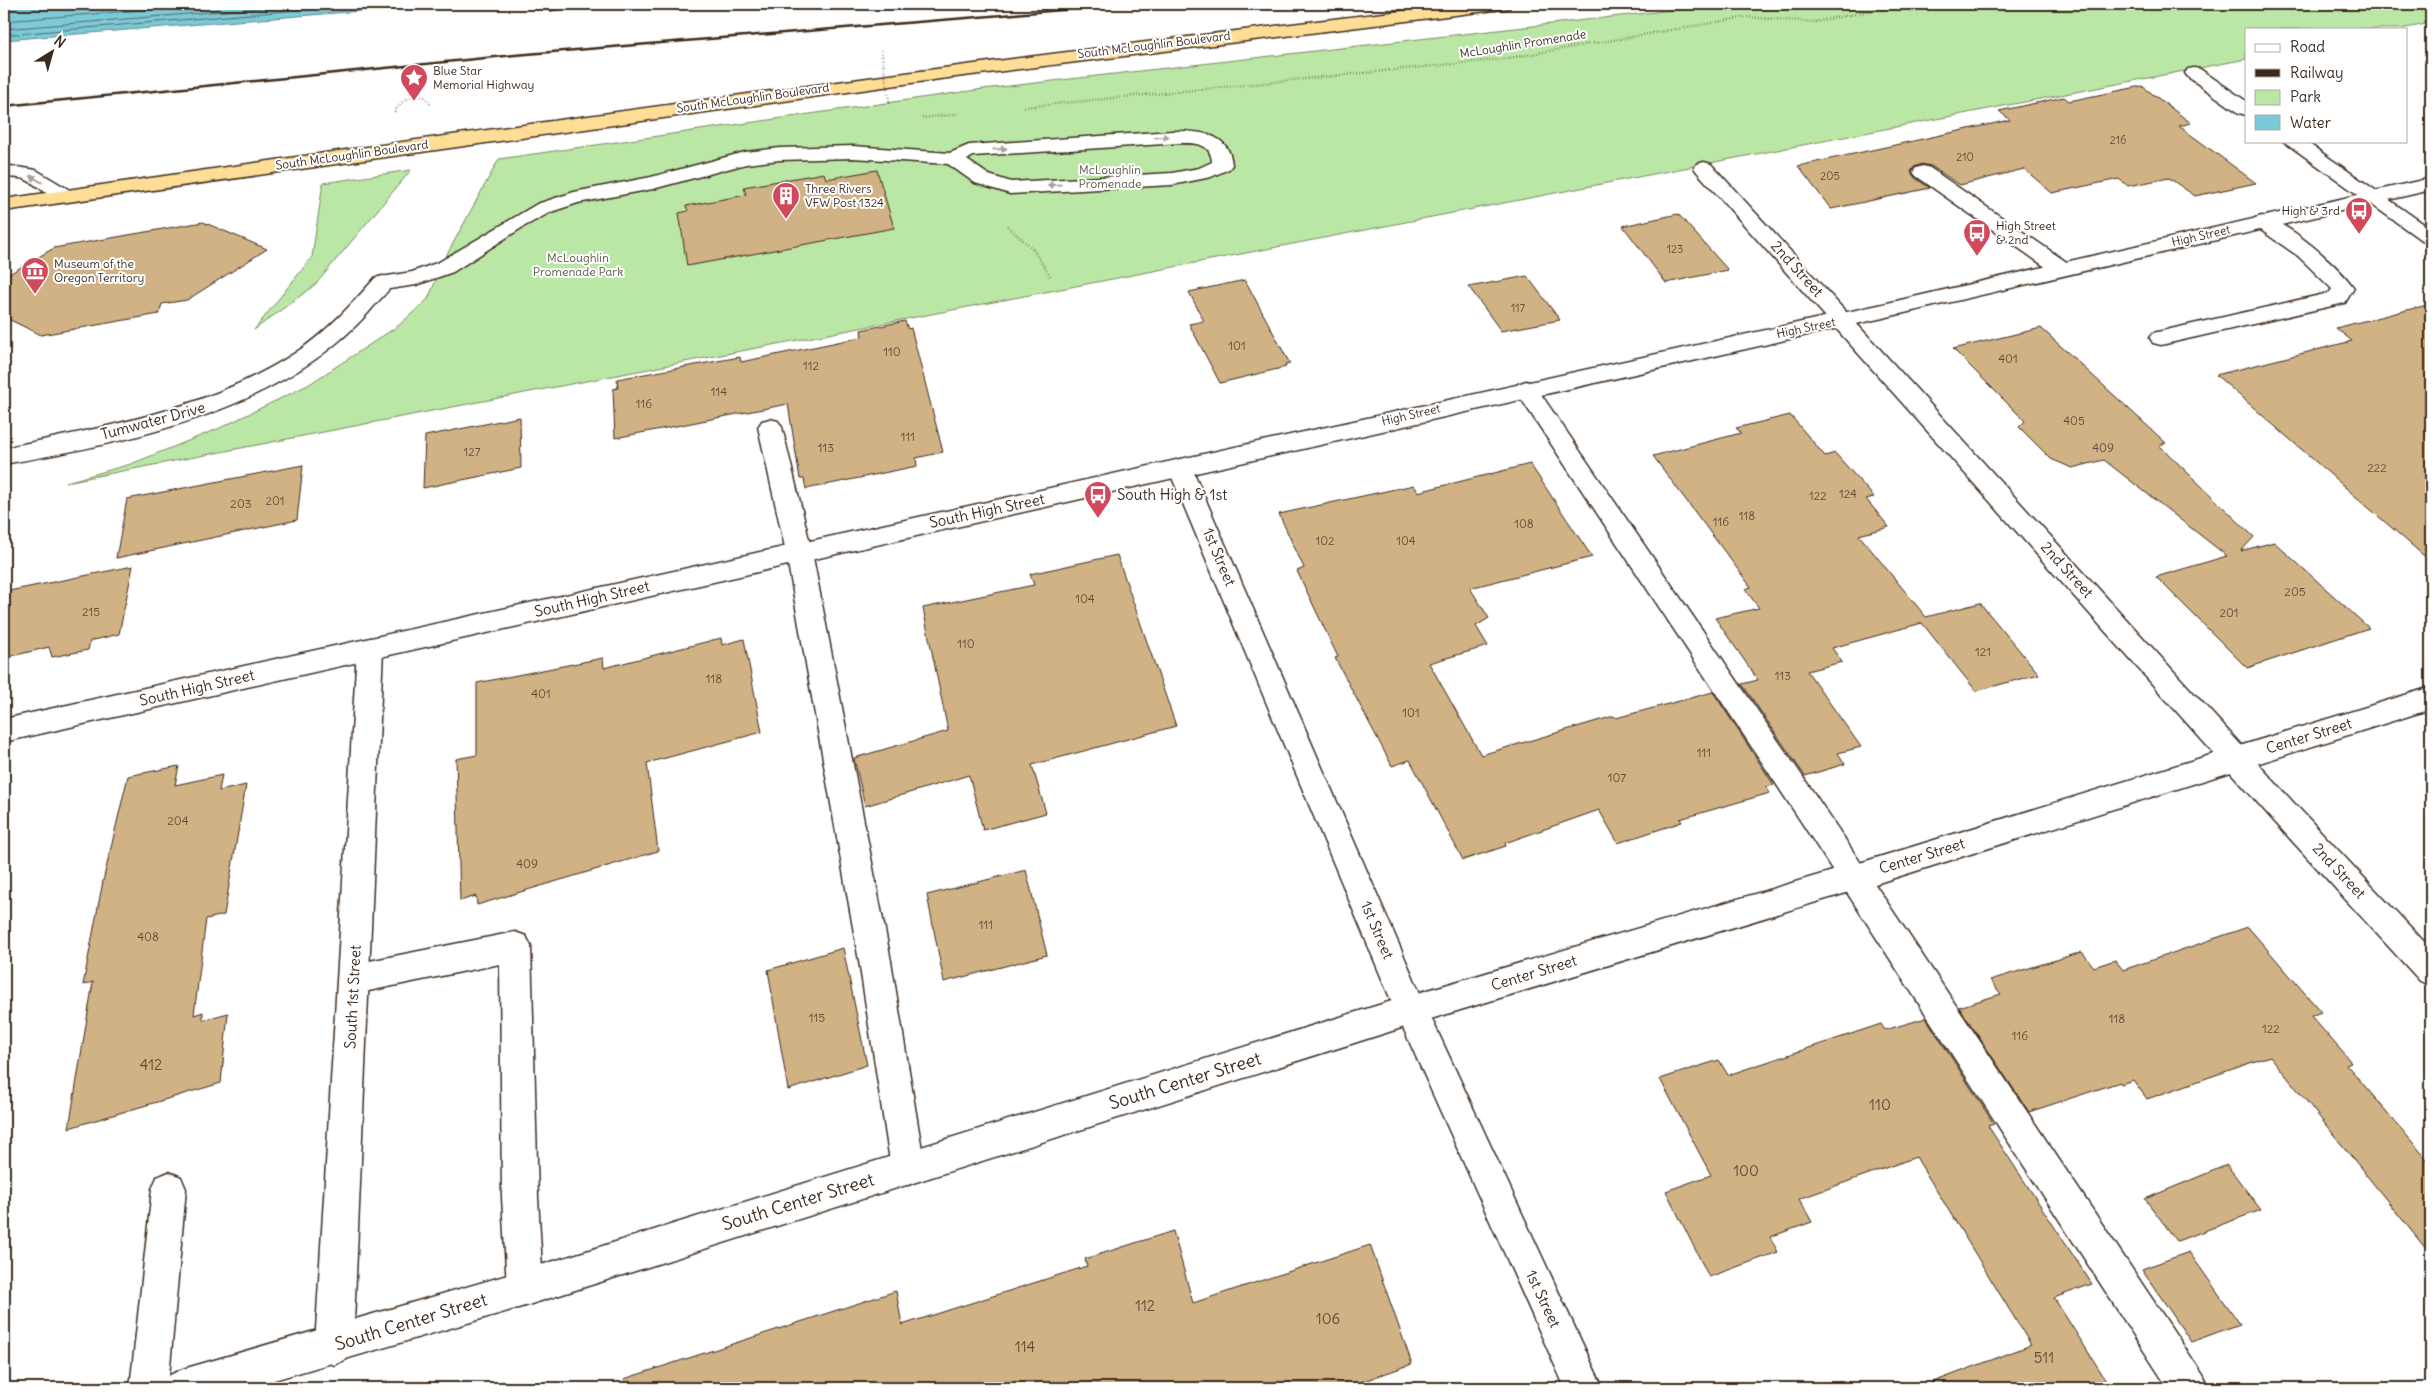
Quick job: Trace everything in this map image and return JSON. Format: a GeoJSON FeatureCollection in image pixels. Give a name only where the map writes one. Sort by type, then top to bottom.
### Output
{"type":"FeatureCollection","features":[{"type":"Feature","properties":{"kind":"highway","name":"South McLoughlin Boulevard"},"geometry":{"type":"LineString","coordinates":[[4,205],[813,89],[1268,30],[1503,4]]}},
{"type":"Feature","properties":{"kind":"street"},"geometry":{"type":"LineString","coordinates":[[2194,73],[2245,108]]}},
{"type":"Feature","properties":{"kind":"street"},"geometry":{"type":"LineString","coordinates":[[1172,137],[1199,137],[1216,143],[1223,156],[1222,165],[1204,173],[1172,179],[1010,188],[982,179],[953,159],[969,151],[1172,137]]}},
{"type":"Feature","properties":{"kind":"street"},"geometry":{"type":"LineString","coordinates":[[2293,142],[2431,238]]}},
{"type":"Feature","properties":{"kind":"street","name":"Tumwater Drive"},"geometry":{"type":"LineString","coordinates":[[4,456],[144,426],[190,414],[224,400],[275,375],[332,339],[362,310],[383,283],[416,278],[446,267],[516,223],[544,208],[574,198],[653,183],[744,158],[780,154],[853,152],[953,159]]}},
{"type":"Feature","properties":{"kind":"street","name":"2nd Street"},"geometry":{"type":"LineString","coordinates":[[1704,168],[1843,319],[2431,971]]}},
{"type":"Feature","properties":{"kind":"street"},"geometry":{"type":"LineString","coordinates":[[4,171],[29,174],[66,196]]}},
{"type":"Feature","properties":{"kind":"street"},"geometry":{"type":"LineString","coordinates":[[1923,172],[2061,268]]}},
{"type":"Feature","properties":{"kind":"street","name":"High Street"},"geometry":{"type":"LineString","coordinates":[[1180,468],[2431,184]]}},
{"type":"Feature","properties":{"kind":"street"},"geometry":{"type":"LineString","coordinates":[[2161,338],[2337,298],[2343,288],[2333,275],[2299,247],[2262,222]]}},
{"type":"Feature","properties":{"kind":"street"},"geometry":{"type":"LineString","coordinates":[[1526,389],[1853,878],[2190,1388]]}},
{"type":"Feature","properties":{"kind":"street"},"geometry":{"type":"LineString","coordinates":[[770,427],[799,552],[875,960],[908,1168]]}},
{"type":"Feature","properties":{"kind":"street","name":"South High Street"},"geometry":{"type":"LineString","coordinates":[[4,730],[1180,468]]}},
{"type":"Feature","properties":{"kind":"street","name":"1st Street"},"geometry":{"type":"LineString","coordinates":[[1180,468],[1411,1010],[1584,1388]]}},
{"type":"Feature","properties":{"kind":"street","name":"South 1st Street"},"geometry":{"type":"LineString","coordinates":[[334,1346],[370,649]]}},
{"type":"Feature","properties":{"kind":"street","name":"Center Street"},"geometry":{"type":"LineString","coordinates":[[1411,1010],[1853,878],[2431,698]]}},
{"type":"Feature","properties":{"kind":"street"},"geometry":{"type":"LineString","coordinates":[[354,979],[515,946],[520,1197],[525,1288]]}},
{"type":"Feature","properties":{"kind":"street","name":"South Center Street"},"geometry":{"type":"LineString","coordinates":[[183,1388],[334,1346],[525,1288],[1411,1010]]}},
{"type":"Feature","properties":{"kind":"street"},"geometry":{"type":"LineString","coordinates":[[149,1388],[169,1189]]}},
{"type":"Feature","properties":{"kind":"path","name":"McLoughlin Promenade"},"geometry":{"type":"LineString","coordinates":[[1018,108],[1503,59],[1746,18],[1814,22],[1906,4]]}},
{"type":"Feature","properties":{"kind":"path"},"geometry":{"type":"LineString","coordinates":[[882,50],[890,106]]}},
{"type":"Feature","properties":{"kind":"path"},"geometry":{"type":"LineString","coordinates":[[394,114],[402,101],[414,96],[423,96],[429,101],[428,111]]}},
{"type":"Feature","properties":{"kind":"path"},"geometry":{"type":"LineString","coordinates":[[921,118],[960,114]]}},
{"type":"Feature","properties":{"kind":"path"},"geometry":{"type":"LineString","coordinates":[[1026,241],[1043,261],[1050,276]]}},
{"type":"Feature","properties":{"kind":"green space","name":"McLoughlin Promenade"},"geometry":{"type":"Polygon","coordinates":[[[1725,4],[2431,4],[2431,23],[2406,28],[2245,28],[2245,59],[66,482],[131,464],[220,428],[308,385],[398,326],[428,299],[445,258],[499,159],[983,89],[1725,4]]]}},
{"type":"Feature","properties":{"kind":"green space"},"geometry":{"type":"Polygon","coordinates":[[[411,170],[315,285],[254,330],[312,257],[323,183],[411,170]]]}},
{"type":"Feature","properties":{"kind":"water"},"geometry":{"type":"Polygon","coordinates":[[[4,4],[388,4],[360,11],[4,40],[4,4]]]}},
{"type":"Feature","properties":{"kind":"building"},"geometry":{"type":"Polygon","coordinates":[[[2142,86],[2191,123],[2179,126],[2256,183],[2195,196],[2169,178],[2128,186],[2119,179],[2052,193],[2024,169],[1960,185],[1931,166],[1922,164],[1914,167],[1911,172],[1915,178],[1930,188],[1831,209],[1798,166],[2010,120],[1999,111],[2064,97],[2069,101],[2142,86]]]}},
{"type":"Feature","properties":{"kind":"building","name":"Three Rivers VFW Post 1324"},"geometry":{"type":"Polygon","coordinates":[[[877,170],[894,228],[687,266],[679,213],[688,211],[686,206],[746,195],[744,187],[824,173],[826,179],[877,170]]]}},
{"type":"Feature","properties":{"kind":"building"},"geometry":{"type":"Polygon","coordinates":[[[1678,214],[1728,270],[1666,283],[1623,226],[1678,214]]]}},
{"type":"Feature","properties":{"kind":"building"},"geometry":{"type":"Polygon","coordinates":[[[203,222],[267,249],[187,300],[162,304],[159,314],[41,335],[4,317],[4,277],[54,248],[203,222]]]}},
{"type":"Feature","properties":{"kind":"building"},"geometry":{"type":"Polygon","coordinates":[[[1527,276],[1560,320],[1501,331],[1469,287],[1527,276]]]}},
{"type":"Feature","properties":{"kind":"building"},"geometry":{"type":"Polygon","coordinates":[[[1245,280],[1290,364],[1285,365],[1286,367],[1220,383],[1189,324],[1204,321],[1189,292],[1245,280]]]}},
{"type":"Feature","properties":{"kind":"building"},"geometry":{"type":"Polygon","coordinates":[[[2431,304],[2431,562],[2216,375],[2352,341],[2336,328],[2431,304]]]}},
{"type":"Feature","properties":{"kind":"building"},"geometry":{"type":"Polygon","coordinates":[[[905,321],[908,329],[911,328],[943,452],[916,458],[917,466],[806,489],[804,479],[800,479],[788,404],[615,438],[613,389],[618,388],[617,379],[740,357],[741,362],[862,337],[861,330],[905,321]]]}},
{"type":"Feature","properties":{"kind":"building"},"geometry":{"type":"Polygon","coordinates":[[[2041,328],[2166,443],[2159,445],[2254,537],[2241,551],[2274,542],[2369,628],[2247,668],[2156,577],[2227,556],[2104,460],[2072,468],[2051,459],[2019,427],[2025,421],[1953,349],[2041,328]]]}},
{"type":"Feature","properties":{"kind":"building"},"geometry":{"type":"Polygon","coordinates":[[[1790,415],[1825,456],[1835,453],[1874,497],[1866,499],[1889,527],[1859,535],[1926,617],[1980,603],[2039,674],[1976,691],[1922,623],[1832,648],[1842,662],[1807,671],[1861,747],[1838,753],[1845,764],[1805,776],[1742,684],[1758,680],[1715,618],[1759,608],[1745,589],[1751,587],[1653,456],[1741,433],[1736,428],[1790,415]]]}},
{"type":"Feature","properties":{"kind":"building"},"geometry":{"type":"Polygon","coordinates":[[[520,417],[521,468],[423,488],[425,436],[520,417]]]}},
{"type":"Feature","properties":{"kind":"building"},"geometry":{"type":"Polygon","coordinates":[[[1530,464],[1592,557],[1470,588],[1489,618],[1476,626],[1488,646],[1429,663],[1481,755],[1614,716],[1616,718],[1713,692],[1774,785],[1766,787],[1770,793],[1680,819],[1682,822],[1618,843],[1599,810],[1505,843],[1506,846],[1463,860],[1410,760],[1392,766],[1335,658],[1338,657],[1297,571],[1304,568],[1279,514],[1414,485],[1418,492],[1530,464]]]}},
{"type":"Feature","properties":{"kind":"building"},"geometry":{"type":"Polygon","coordinates":[[[303,465],[297,520],[116,558],[127,499],[303,465]]]}},
{"type":"Feature","properties":{"kind":"building"},"geometry":{"type":"Polygon","coordinates":[[[1117,555],[1176,726],[1032,765],[1046,813],[983,830],[969,775],[865,806],[854,758],[948,731],[923,608],[1034,585],[1030,574],[1117,555]]]}},
{"type":"Feature","properties":{"kind":"building"},"geometry":{"type":"Polygon","coordinates":[[[133,566],[119,634],[90,641],[88,650],[52,657],[49,647],[4,658],[4,592],[133,566]]]}},
{"type":"Feature","properties":{"kind":"building"},"geometry":{"type":"Polygon","coordinates":[[[721,638],[722,645],[744,639],[762,732],[647,763],[658,851],[477,905],[476,896],[460,901],[456,759],[477,755],[477,683],[603,658],[604,668],[721,638]]]}},
{"type":"Feature","properties":{"kind":"building"},"geometry":{"type":"Polygon","coordinates":[[[179,766],[175,785],[222,775],[219,791],[246,785],[224,915],[206,919],[194,1015],[203,1012],[203,1020],[228,1013],[221,1083],[69,1128],[93,982],[83,985],[103,881],[128,776],[179,766]]]}},
{"type":"Feature","properties":{"kind":"building"},"geometry":{"type":"Polygon","coordinates":[[[1026,870],[1047,955],[944,982],[927,895],[1026,870]]]}},
{"type":"Feature","properties":{"kind":"building"},"geometry":{"type":"Polygon","coordinates":[[[2248,927],[2321,1012],[2311,1016],[2351,1062],[2346,1064],[2431,1164],[2431,1255],[2270,1056],[2147,1099],[2133,1080],[2121,1084],[2120,1082],[2029,1112],[1959,1007],[2001,994],[1990,980],[2082,952],[2094,967],[2115,960],[2123,970],[2248,927]]]}},
{"type":"Feature","properties":{"kind":"building"},"geometry":{"type":"Polygon","coordinates":[[[843,948],[867,1065],[788,1090],[768,970],[843,948]]]}},
{"type":"Feature","properties":{"kind":"building"},"geometry":{"type":"Polygon","coordinates":[[[1926,1018],[1994,1124],[1988,1126],[2092,1284],[2054,1298],[2111,1388],[1928,1388],[1928,1384],[2031,1345],[1916,1157],[1799,1199],[1812,1222],[1770,1237],[1778,1252],[1709,1277],[1666,1191],[1711,1175],[1660,1079],[1719,1060],[1728,1075],[1881,1024],[1885,1030],[1926,1018]]]}},
{"type":"Feature","properties":{"kind":"building"},"geometry":{"type":"Polygon","coordinates":[[[2227,1165],[2261,1210],[2177,1241],[2145,1199],[2227,1165]]]}},
{"type":"Feature","properties":{"kind":"building"},"geometry":{"type":"Polygon","coordinates":[[[1173,1231],[1193,1303],[1370,1245],[1412,1364],[1344,1388],[626,1388],[624,1379],[896,1291],[902,1325],[1087,1266],[1085,1259],[1173,1231]]]}},
{"type":"Feature","properties":{"kind":"building"},"geometry":{"type":"Polygon","coordinates":[[[2189,1252],[2240,1324],[2191,1342],[2142,1269],[2189,1252]]]}},
{"type":"Feature","properties":{"kind":"railway"},"geometry":{"type":"LineString","coordinates":[[4,106],[515,55],[1136,4]]}},
{"type":"Feature","properties":{"kind":"place","name":"Blue Star Memorial Highway"},"geometry":{"type":"Point","coordinates":[414,102]}},
{"type":"Feature","properties":{"kind":"place","name":"Three Rivers VFW Post 1324"},"geometry":{"type":"Point","coordinates":[786,220]}},
{"type":"Feature","properties":{"kind":"place","name":"High & 3rd"},"geometry":{"type":"Point","coordinates":[2359,235]}},
{"type":"Feature","properties":{"kind":"place","name":"High Street & 2nd"},"geometry":{"type":"Point","coordinates":[1977,257]}},
{"type":"Feature","properties":{"kind":"place","name":"Museum of the Oregon Territory"},"geometry":{"type":"Point","coordinates":[35,295]}},
{"type":"Feature","properties":{"kind":"place","name":"South High & 1st"},"geometry":{"type":"Point","coordinates":[1098,519]}},
{"type":"Feature","properties":{"kind":"park label","name":"McLoughlin Promenade Park"},"geometry":{"type":"Point","coordinates":[578,265]}}]}
